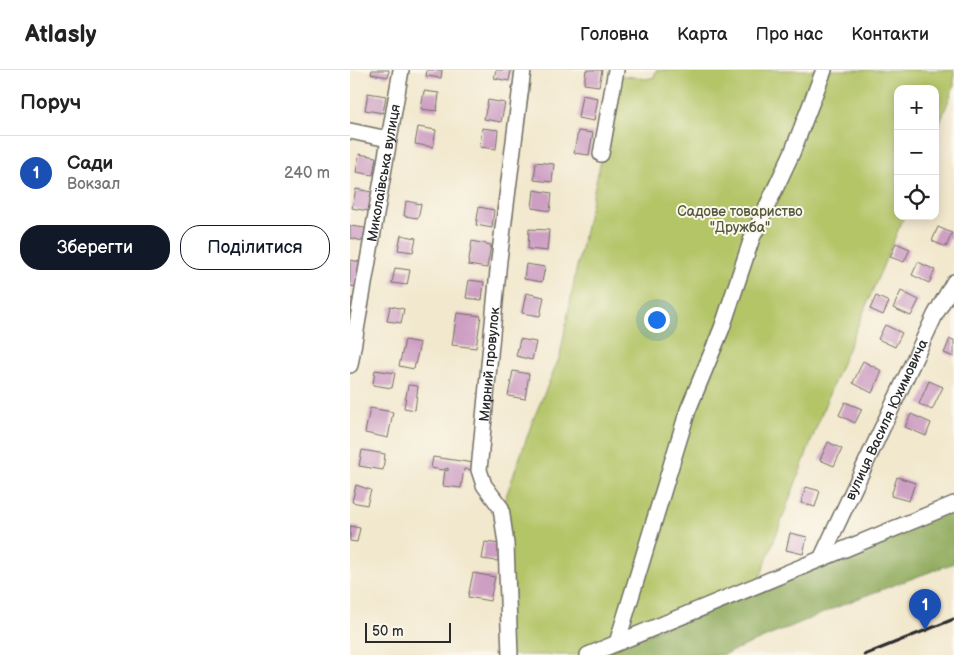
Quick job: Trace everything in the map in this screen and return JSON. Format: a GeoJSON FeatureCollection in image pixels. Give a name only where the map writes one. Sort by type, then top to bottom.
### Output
{"type":"FeatureCollection","features":[{"type":"Feature","properties":{"kind":"street","name":"Миколаївська вулиця"},"geometry":{"type":"LineString","coordinates":[[350,365],[401,70]]}},
{"type":"Feature","properties":{"kind":"street","name":"Мирний провулок"},"geometry":{"type":"LineString","coordinates":[[510,655],[506,544],[501,508],[484,485],[479,470],[499,260],[523,70]]}},
{"type":"Feature","properties":{"kind":"street"},"geometry":{"type":"LineString","coordinates":[[601,154],[616,70]]}},
{"type":"Feature","properties":{"kind":"street"},"geometry":{"type":"LineString","coordinates":[[617,643],[688,410],[722,328],[752,238],[792,153],[824,70]]}},
{"type":"Feature","properties":{"kind":"street"},"geometry":{"type":"LineString","coordinates":[[350,131],[388,139]]}},
{"type":"Feature","properties":{"kind":"street","name":"вулиця Василя Юхимовича"},"geometry":{"type":"LineString","coordinates":[[822,558],[935,315],[954,282]]}},
{"type":"Feature","properties":{"kind":"street"},"geometry":{"type":"LineString","coordinates":[[588,655],[954,504]]}},
{"type":"Feature","properties":{"kind":"green space","name":"Садове товариство \"Дружба\""},"geometry":{"type":"Polygon","coordinates":[[[656,70],[954,70],[954,86],[939,125],[939,85],[894,85],[894,220],[902,220],[829,394],[755,591],[596,655],[506,655],[500,502],[505,499],[533,420],[560,356],[576,271],[620,75],[646,79],[654,77],[656,70]]]}},
{"type":"Feature","properties":{"kind":"green space"},"geometry":{"type":"Polygon","coordinates":[[[954,510],[954,563],[859,598],[723,655],[596,655],[954,510]]]}},
{"type":"Feature","properties":{"kind":"building"},"geometry":{"type":"Polygon","coordinates":[[[372,70],[389,70],[388,77],[371,74],[372,70]]]}},
{"type":"Feature","properties":{"kind":"building"},"geometry":{"type":"Polygon","coordinates":[[[427,70],[442,70],[441,78],[426,76],[427,70]]]}},
{"type":"Feature","properties":{"kind":"building"},"geometry":{"type":"Polygon","coordinates":[[[496,70],[511,70],[509,81],[494,78],[496,70]]]}},
{"type":"Feature","properties":{"kind":"building"},"geometry":{"type":"Polygon","coordinates":[[[586,70],[602,70],[599,86],[584,84],[586,70]]]}},
{"type":"Feature","properties":{"kind":"building"},"geometry":{"type":"Polygon","coordinates":[[[424,91],[439,93],[437,111],[421,109],[424,91]]]}},
{"type":"Feature","properties":{"kind":"building"},"geometry":{"type":"Polygon","coordinates":[[[368,93],[386,96],[383,113],[365,110],[368,93]]]}},
{"type":"Feature","properties":{"kind":"building"},"geometry":{"type":"Polygon","coordinates":[[[582,95],[598,98],[594,121],[578,118],[582,95]]]}},
{"type":"Feature","properties":{"kind":"building"},"geometry":{"type":"Polygon","coordinates":[[[488,100],[505,103],[501,122],[484,119],[488,100]]]}},
{"type":"Feature","properties":{"kind":"building"},"geometry":{"type":"Polygon","coordinates":[[[418,127],[436,130],[433,147],[415,144],[418,127]]]}},
{"type":"Feature","properties":{"kind":"building"},"geometry":{"type":"Polygon","coordinates":[[[482,128],[498,130],[496,149],[480,147],[482,128]]]}},
{"type":"Feature","properties":{"kind":"building"},"geometry":{"type":"Polygon","coordinates":[[[578,131],[593,133],[589,155],[574,153],[578,131]]]}},
{"type":"Feature","properties":{"kind":"building"},"geometry":{"type":"Polygon","coordinates":[[[359,154],[376,157],[373,175],[356,172],[359,154]]]}},
{"type":"Feature","properties":{"kind":"building"},"geometry":{"type":"Polygon","coordinates":[[[536,162],[554,164],[552,182],[534,180],[536,162]]]}},
{"type":"Feature","properties":{"kind":"building"},"geometry":{"type":"Polygon","coordinates":[[[356,189],[372,192],[368,211],[352,208],[356,189]]]}},
{"type":"Feature","properties":{"kind":"building"},"geometry":{"type":"Polygon","coordinates":[[[534,190],[552,193],[550,211],[532,208],[534,190]]]}},
{"type":"Feature","properties":{"kind":"building"},"geometry":{"type":"Polygon","coordinates":[[[406,201],[421,204],[418,218],[404,216],[406,201]]]}},
{"type":"Feature","properties":{"kind":"building"},"geometry":{"type":"Polygon","coordinates":[[[479,207],[494,210],[492,228],[476,225],[479,207]]]}},
{"type":"Feature","properties":{"kind":"building"},"geometry":{"type":"Polygon","coordinates":[[[350,226],[365,228],[363,241],[350,238],[350,226]]]}},
{"type":"Feature","properties":{"kind":"building"},"geometry":{"type":"Polygon","coordinates":[[[938,227],[952,233],[946,247],[932,241],[938,227]]]}},
{"type":"Feature","properties":{"kind":"building"},"geometry":{"type":"Polygon","coordinates":[[[529,229],[549,230],[547,251],[528,249],[529,229]]]}},
{"type":"Feature","properties":{"kind":"building"},"geometry":{"type":"Polygon","coordinates":[[[401,235],[416,238],[413,252],[398,250],[401,235]]]}},
{"type":"Feature","properties":{"kind":"building"},"geometry":{"type":"Polygon","coordinates":[[[472,241],[491,245],[487,268],[468,265],[472,241]]]}},
{"type":"Feature","properties":{"kind":"building"},"geometry":{"type":"Polygon","coordinates":[[[896,243],[910,249],[904,262],[890,257],[896,243]]]}},
{"type":"Feature","properties":{"kind":"building"},"geometry":{"type":"Polygon","coordinates":[[[350,260],[361,262],[357,287],[350,286],[350,260]]]}},
{"type":"Feature","properties":{"kind":"building"},"geometry":{"type":"Polygon","coordinates":[[[918,262],[935,270],[929,283],[912,275],[918,262]]]}},
{"type":"Feature","properties":{"kind":"building"},"geometry":{"type":"Polygon","coordinates":[[[526,264],[545,267],[542,282],[524,279],[526,264]]]}},
{"type":"Feature","properties":{"kind":"building"},"geometry":{"type":"Polygon","coordinates":[[[395,268],[410,270],[407,285],[392,283],[395,268]]]}},
{"type":"Feature","properties":{"kind":"building"},"geometry":{"type":"Polygon","coordinates":[[[469,280],[484,282],[482,300],[466,298],[469,280]]]}},
{"type":"Feature","properties":{"kind":"building"},"geometry":{"type":"Polygon","coordinates":[[[901,291],[919,300],[911,316],[893,308],[901,291]]]}},
{"type":"Feature","properties":{"kind":"building"},"geometry":{"type":"Polygon","coordinates":[[[526,293],[544,297],[540,316],[522,313],[526,293]]]}},
{"type":"Feature","properties":{"kind":"building"},"geometry":{"type":"Polygon","coordinates":[[[876,296],[889,302],[883,315],[870,309],[876,296]]]}},
{"type":"Feature","properties":{"kind":"building"},"geometry":{"type":"Polygon","coordinates":[[[350,298],[354,299],[352,313],[350,313],[350,298]]]}},
{"type":"Feature","properties":{"kind":"building"},"geometry":{"type":"Polygon","coordinates":[[[390,306],[404,309],[401,323],[387,321],[390,306]]]}},
{"type":"Feature","properties":{"kind":"building"},"geometry":{"type":"Polygon","coordinates":[[[457,313],[481,316],[476,348],[452,345],[457,313]]]}},
{"type":"Feature","properties":{"kind":"building"},"geometry":{"type":"Polygon","coordinates":[[[885,325],[902,333],[895,347],[878,339],[885,325]]]}},
{"type":"Feature","properties":{"kind":"building"},"geometry":{"type":"Polygon","coordinates":[[[520,339],[536,342],[532,360],[516,356],[520,339]]]}},
{"type":"Feature","properties":{"kind":"building"},"geometry":{"type":"Polygon","coordinates":[[[950,339],[954,340],[954,357],[944,353],[950,339]]]}},
{"type":"Feature","properties":{"kind":"building"},"geometry":{"type":"Polygon","coordinates":[[[405,340],[420,343],[414,369],[399,366],[405,340]]]}},
{"type":"Feature","properties":{"kind":"building"},"geometry":{"type":"Polygon","coordinates":[[[863,361],[882,371],[872,393],[853,383],[863,361]]]}},
{"type":"Feature","properties":{"kind":"building"},"geometry":{"type":"Polygon","coordinates":[[[375,370],[395,373],[392,388],[373,385],[375,370]]]}},
{"type":"Feature","properties":{"kind":"building"},"geometry":{"type":"Polygon","coordinates":[[[513,371],[529,374],[525,399],[508,396],[513,371]]]}},
{"type":"Feature","properties":{"kind":"building"},"geometry":{"type":"Polygon","coordinates":[[[929,381],[943,387],[932,410],[919,404],[929,381]]]}},
{"type":"Feature","properties":{"kind":"building"},"geometry":{"type":"Polygon","coordinates":[[[408,385],[418,386],[415,410],[404,408],[408,385]]]}},
{"type":"Feature","properties":{"kind":"building"},"geometry":{"type":"Polygon","coordinates":[[[845,402],[862,409],[855,423],[839,415],[845,402]]]}},
{"type":"Feature","properties":{"kind":"building"},"geometry":{"type":"Polygon","coordinates":[[[370,408],[393,412],[388,438],[365,433],[370,408]]]}},
{"type":"Feature","properties":{"kind":"building"},"geometry":{"type":"Polygon","coordinates":[[[911,414],[931,423],[926,436],[905,427],[911,414]]]}},
{"type":"Feature","properties":{"kind":"building"},"geometry":{"type":"Polygon","coordinates":[[[828,442],[842,449],[834,466],[820,460],[828,442]]]}},
{"type":"Feature","properties":{"kind":"building"},"geometry":{"type":"Polygon","coordinates":[[[362,450],[385,454],[383,470],[359,466],[362,450]]]}},
{"type":"Feature","properties":{"kind":"building"},"geometry":{"type":"Polygon","coordinates":[[[433,457],[474,463],[473,470],[464,469],[461,488],[443,486],[445,470],[448,471],[448,468],[442,470],[431,468],[433,457]]]}},
{"type":"Feature","properties":{"kind":"building"},"geometry":{"type":"Polygon","coordinates":[[[897,477],[915,483],[909,501],[891,496],[897,477]]]}},
{"type":"Feature","properties":{"kind":"building"},"geometry":{"type":"Polygon","coordinates":[[[356,485],[371,490],[367,505],[352,502],[356,485]]]}},
{"type":"Feature","properties":{"kind":"building"},"geometry":{"type":"Polygon","coordinates":[[[806,487],[820,491],[815,507],[801,503],[806,487]]]}},
{"type":"Feature","properties":{"kind":"building"},"geometry":{"type":"Polygon","coordinates":[[[350,526],[360,528],[357,542],[350,541],[350,526]]]}},
{"type":"Feature","properties":{"kind":"building"},"geometry":{"type":"Polygon","coordinates":[[[790,533],[807,537],[803,554],[786,550],[790,533]]]}},
{"type":"Feature","properties":{"kind":"building"},"geometry":{"type":"Polygon","coordinates":[[[485,542],[501,544],[498,561],[482,559],[485,542]]]}},
{"type":"Feature","properties":{"kind":"building"},"geometry":{"type":"Polygon","coordinates":[[[473,573],[495,577],[490,601],[468,597],[473,573]]]}},
{"type":"Feature","properties":{"kind":"railway"},"geometry":{"type":"LineString","coordinates":[[864,655],[954,619]]}},
{"type":"Feature","properties":{"kind":"place","name":"Сади"},"geometry":{"type":"Point","coordinates":[925,630]}}]}
